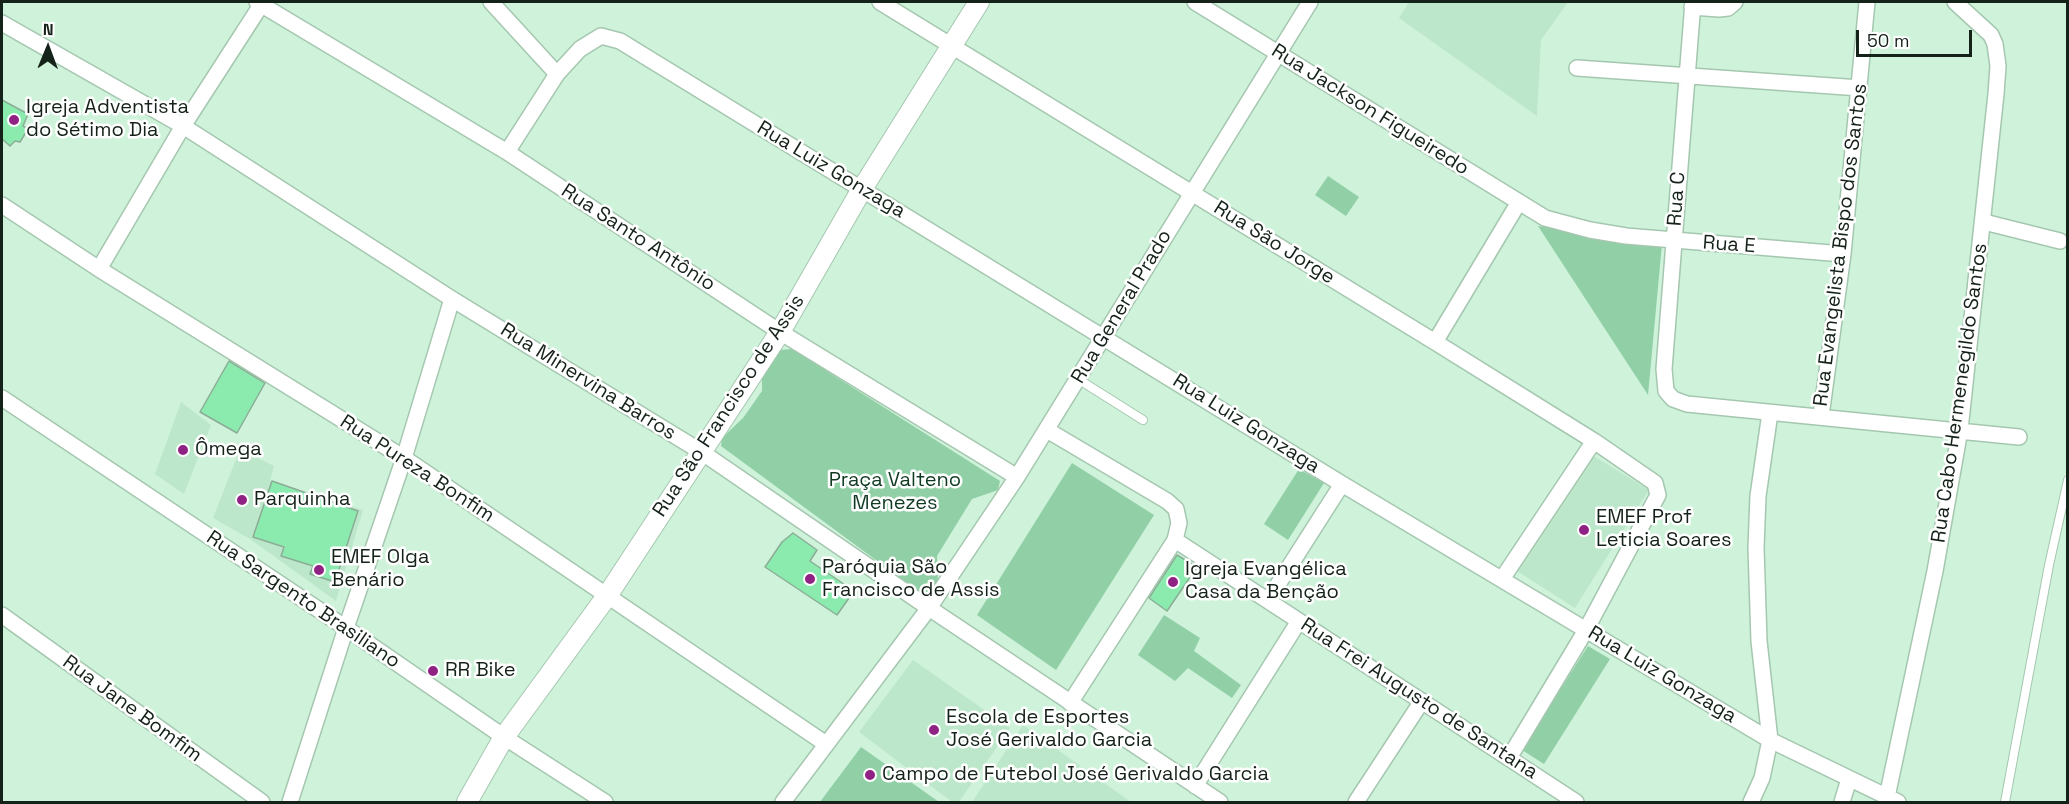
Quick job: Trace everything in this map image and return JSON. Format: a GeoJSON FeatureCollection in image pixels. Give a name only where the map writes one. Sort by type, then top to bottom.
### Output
{"type":"FeatureCollection","features":[{"type":"Feature","properties":{"kind":"street"},"geometry":{"type":"LineString","coordinates":[[99,269],[183,126],[261,2]]}},
{"type":"Feature","properties":{"kind":"street","name":"Rua Santo Antônio"},"geometry":{"type":"LineString","coordinates":[[261,2],[507,152],[780,332],[1017,477]]}},
{"type":"Feature","properties":{"kind":"street"},"geometry":{"type":"LineString","coordinates":[[491,2],[557,74],[507,152]]}},
{"type":"Feature","properties":{"kind":"street","name":"Rua São Jorge"},"geometry":{"type":"LineString","coordinates":[[880,2],[1435,342],[1650,478],[1657,486],[1658,495],[1586,630]]}},
{"type":"Feature","properties":{"kind":"street","name":"Rua São Francisco de Assis"},"geometry":{"type":"LineString","coordinates":[[467,802],[504,737],[607,596],[780,332],[862,189],[979,2]]}},
{"type":"Feature","properties":{"kind":"street","name":"Rua Jackson Figueiredo"},"geometry":{"type":"LineString","coordinates":[[1195,2],[1545,218]]}},
{"type":"Feature","properties":{"kind":"street","name":"Rua General Prado"},"geometry":{"type":"LineString","coordinates":[[783,802],[929,608],[1017,477],[1310,2]]}},
{"type":"Feature","properties":{"kind":"street","name":"Rua C"},"geometry":{"type":"LineString","coordinates":[[1735,2],[1728,8],[1719,9],[1692,4],[1664,369],[1666,392],[1673,399],[1687,404],[1770,413]]}},
{"type":"Feature","properties":{"kind":"street","name":"Rua Evangelista Bispo dos Santos"},"geometry":{"type":"LineString","coordinates":[[1821,416],[1843,254],[1868,2]]}},
{"type":"Feature","properties":{"kind":"street","name":"Rua Cabo Hermenegildo Santos"},"geometry":{"type":"LineString","coordinates":[[1892,800],[1960,430],[1984,222],[1998,54],[1991,35],[1955,2]]}},
{"type":"Feature","properties":{"kind":"street","name":"Rua Minervina Barros"},"geometry":{"type":"LineString","coordinates":[[2,23],[183,126],[452,298],[700,452],[1220,802]]}},
{"type":"Feature","properties":{"kind":"street","name":"Rua Luiz Gonzaga"},"geometry":{"type":"LineString","coordinates":[[557,74],[580,49],[601,36],[620,41],[1342,484],[1770,740],[1892,800]]}},
{"type":"Feature","properties":{"kind":"street"},"geometry":{"type":"LineString","coordinates":[[1577,68],[1860,88]]}},
{"type":"Feature","properties":{"kind":"street"},"geometry":{"type":"LineString","coordinates":[[1435,342],[1519,202]]}},
{"type":"Feature","properties":{"kind":"street","name":"Rua Pureza Bonfim"},"geometry":{"type":"LineString","coordinates":[[2,205],[99,269],[404,458],[826,744]]}},
{"type":"Feature","properties":{"kind":"street","name":"Rua E"},"geometry":{"type":"LineString","coordinates":[[1545,218],[1590,230],[1674,241],[1843,254]]}},
{"type":"Feature","properties":{"kind":"street"},"geometry":{"type":"LineString","coordinates":[[1984,222],[2060,241]]}},
{"type":"Feature","properties":{"kind":"street"},"geometry":{"type":"LineString","coordinates":[[290,802],[345,628],[404,458],[452,298]]}},
{"type":"Feature","properties":{"kind":"street","name":"Rua Sargento Brasiliano"},"geometry":{"type":"LineString","coordinates":[[2,398],[504,737],[605,802]]}},
{"type":"Feature","properties":{"kind":"street"},"geometry":{"type":"LineString","coordinates":[[1751,802],[1762,778],[1770,740],[1760,641],[1756,549],[1758,496],[1770,413],[1821,416],[2019,437]]}},
{"type":"Feature","properties":{"kind":"street"},"geometry":{"type":"LineString","coordinates":[[1047,429],[1173,506],[1179,523],[1175,540],[1070,703]]}},
{"type":"Feature","properties":{"kind":"street"},"geometry":{"type":"LineString","coordinates":[[1502,579],[1594,441]]}},
{"type":"Feature","properties":{"kind":"street"},"geometry":{"type":"LineString","coordinates":[[1268,600],[1342,484]]}},
{"type":"Feature","properties":{"kind":"street","name":"Rua Frei Augusto de Santana"},"geometry":{"type":"LineString","coordinates":[[1175,540],[1509,758],[1560,798],[1576,802]]}},
{"type":"Feature","properties":{"kind":"street","name":"Rua Jane Bomfim"},"geometry":{"type":"LineString","coordinates":[[2,615],[262,802]]}},
{"type":"Feature","properties":{"kind":"street"},"geometry":{"type":"LineString","coordinates":[[1195,786],[1299,621]]}},
{"type":"Feature","properties":{"kind":"street"},"geometry":{"type":"LineString","coordinates":[[1509,758],[1586,630]]}},
{"type":"Feature","properties":{"kind":"street"},"geometry":{"type":"LineString","coordinates":[[1356,802],[1422,701]]}},
{"type":"Feature","properties":{"kind":"street"},"geometry":{"type":"LineString","coordinates":[[1842,802],[1849,779]]}},
{"type":"Feature","properties":{"kind":"lane"},"geometry":{"type":"LineString","coordinates":[[1078,379],[1143,420]]}},
{"type":"Feature","properties":{"kind":"lane"},"geometry":{"type":"LineString","coordinates":[[2005,802],[2067,480]]}},
{"type":"Feature","properties":{"kind":"shaded area"},"geometry":{"type":"Polygon","coordinates":[[[1409,2],[1568,2],[1541,40],[1537,116],[1399,18],[1409,2]]]}},
{"type":"Feature","properties":{"kind":"shaded area","name":"Ômega"},"geometry":{"type":"Polygon","coordinates":[[[181,402],[211,425],[184,494],[155,474],[181,402]]]}},
{"type":"Feature","properties":{"kind":"shaded area","name":"EMEF Olga Benário"},"geometry":{"type":"Polygon","coordinates":[[[240,449],[274,466],[270,481],[363,510],[336,601],[250,539],[213,518],[240,449]]]}},
{"type":"Feature","properties":{"kind":"shaded area","name":"EMEF Prof Leticia Soares"},"geometry":{"type":"Polygon","coordinates":[[[1592,455],[1649,490],[1575,608],[1517,571],[1592,455]]]}},
{"type":"Feature","properties":{"kind":"shaded area","name":"Escola de Esportes José Gerivaldo Garcia"},"geometry":{"type":"Polygon","coordinates":[[[913,660],[1010,728],[959,802],[952,802],[859,732],[913,660]]]}},
{"type":"Feature","properties":{"kind":"shaded area"},"geometry":{"type":"Polygon","coordinates":[[[1023,725],[1131,802],[972,802],[1023,725]]]}},
{"type":"Feature","properties":{"kind":"green space"},"geometry":{"type":"Polygon","coordinates":[[[1328,176],[1359,197],[1346,216],[1315,195],[1328,176]]]}},
{"type":"Feature","properties":{"kind":"green space"},"geometry":{"type":"Polygon","coordinates":[[[1538,226],[1662,244],[1648,395],[1538,226]]]}},
{"type":"Feature","properties":{"kind":"green space","name":"Praça Valteno Menezes"},"geometry":{"type":"Polygon","coordinates":[[[792,349],[1000,481],[998,490],[972,499],[937,556],[938,581],[930,593],[922,594],[721,446],[722,438],[743,418],[762,391],[762,373],[779,350],[792,349]]]}},
{"type":"Feature","properties":{"kind":"green space"},"geometry":{"type":"Polygon","coordinates":[[[1072,463],[1154,515],[1056,670],[977,615],[1072,463]]]}},
{"type":"Feature","properties":{"kind":"green space"},"geometry":{"type":"Polygon","coordinates":[[[1299,469],[1324,483],[1288,540],[1264,524],[1299,469]]]}},
{"type":"Feature","properties":{"kind":"green space"},"geometry":{"type":"Polygon","coordinates":[[[1164,615],[1200,638],[1194,651],[1241,685],[1232,698],[1188,668],[1175,681],[1138,655],[1164,615]]]}},
{"type":"Feature","properties":{"kind":"green space"},"geometry":{"type":"Polygon","coordinates":[[[1588,646],[1610,659],[1544,764],[1522,750],[1588,646]]]}},
{"type":"Feature","properties":{"kind":"green space","name":"Campo de Futebol José Gerivaldo Garcia"},"geometry":{"type":"Polygon","coordinates":[[[861,747],[939,802],[820,802],[861,747]]]}},
{"type":"Feature","properties":{"kind":"building","name":"Igreja Adventista do Sétimo Dia"},"geometry":{"type":"Polygon","coordinates":[[[2,100],[28,114],[23,126],[28,129],[20,142],[15,141],[10,146],[2,139],[2,100]]]}},
{"type":"Feature","properties":{"kind":"building"},"geometry":{"type":"Polygon","coordinates":[[[229,361],[265,383],[237,433],[200,412],[229,361]]]}},
{"type":"Feature","properties":{"kind":"building","name":"EMEF Olga Benário"},"geometry":{"type":"Polygon","coordinates":[[[272,481],[358,511],[335,582],[310,574],[313,566],[281,556],[284,547],[253,537],[272,481]]]}},
{"type":"Feature","properties":{"kind":"building","name":"Paróquia São Francisco de Assis"},"geometry":{"type":"Polygon","coordinates":[[[793,533],[817,550],[810,561],[854,591],[837,615],[765,567],[782,542],[793,533]]]}},
{"type":"Feature","properties":{"kind":"building","name":"Igreja Evangélica Casa da Benção"},"geometry":{"type":"Polygon","coordinates":[[[1177,555],[1197,567],[1167,611],[1149,598],[1177,555]]]}},
{"type":"Feature","properties":{"kind":"place","name":"Igreja Adventista do Sétimo Dia"},"geometry":{"type":"Point","coordinates":[14,120]}},
{"type":"Feature","properties":{"kind":"place","name":"Ômega"},"geometry":{"type":"Point","coordinates":[183,450]}},
{"type":"Feature","properties":{"kind":"place","name":"Parquinha"},"geometry":{"type":"Point","coordinates":[242,500]}},
{"type":"Feature","properties":{"kind":"place","name":"EMEF Prof Leticia Soares"},"geometry":{"type":"Point","coordinates":[1584,530]}},
{"type":"Feature","properties":{"kind":"place","name":"EMEF Olga Benário"},"geometry":{"type":"Point","coordinates":[319,570]}},
{"type":"Feature","properties":{"kind":"place","name":"Paróquia São Francisco de Assis"},"geometry":{"type":"Point","coordinates":[810,579]}},
{"type":"Feature","properties":{"kind":"place","name":"Igreja Evangélica Casa da Benção"},"geometry":{"type":"Point","coordinates":[1173,582]}},
{"type":"Feature","properties":{"kind":"place","name":"RR Bike"},"geometry":{"type":"Point","coordinates":[433,671]}},
{"type":"Feature","properties":{"kind":"place","name":"Escola de Esportes José Gerivaldo Garcia"},"geometry":{"type":"Point","coordinates":[934,730]}},
{"type":"Feature","properties":{"kind":"place","name":"Campo de Futebol José Gerivaldo Garcia"},"geometry":{"type":"Point","coordinates":[870,775]}}]}
